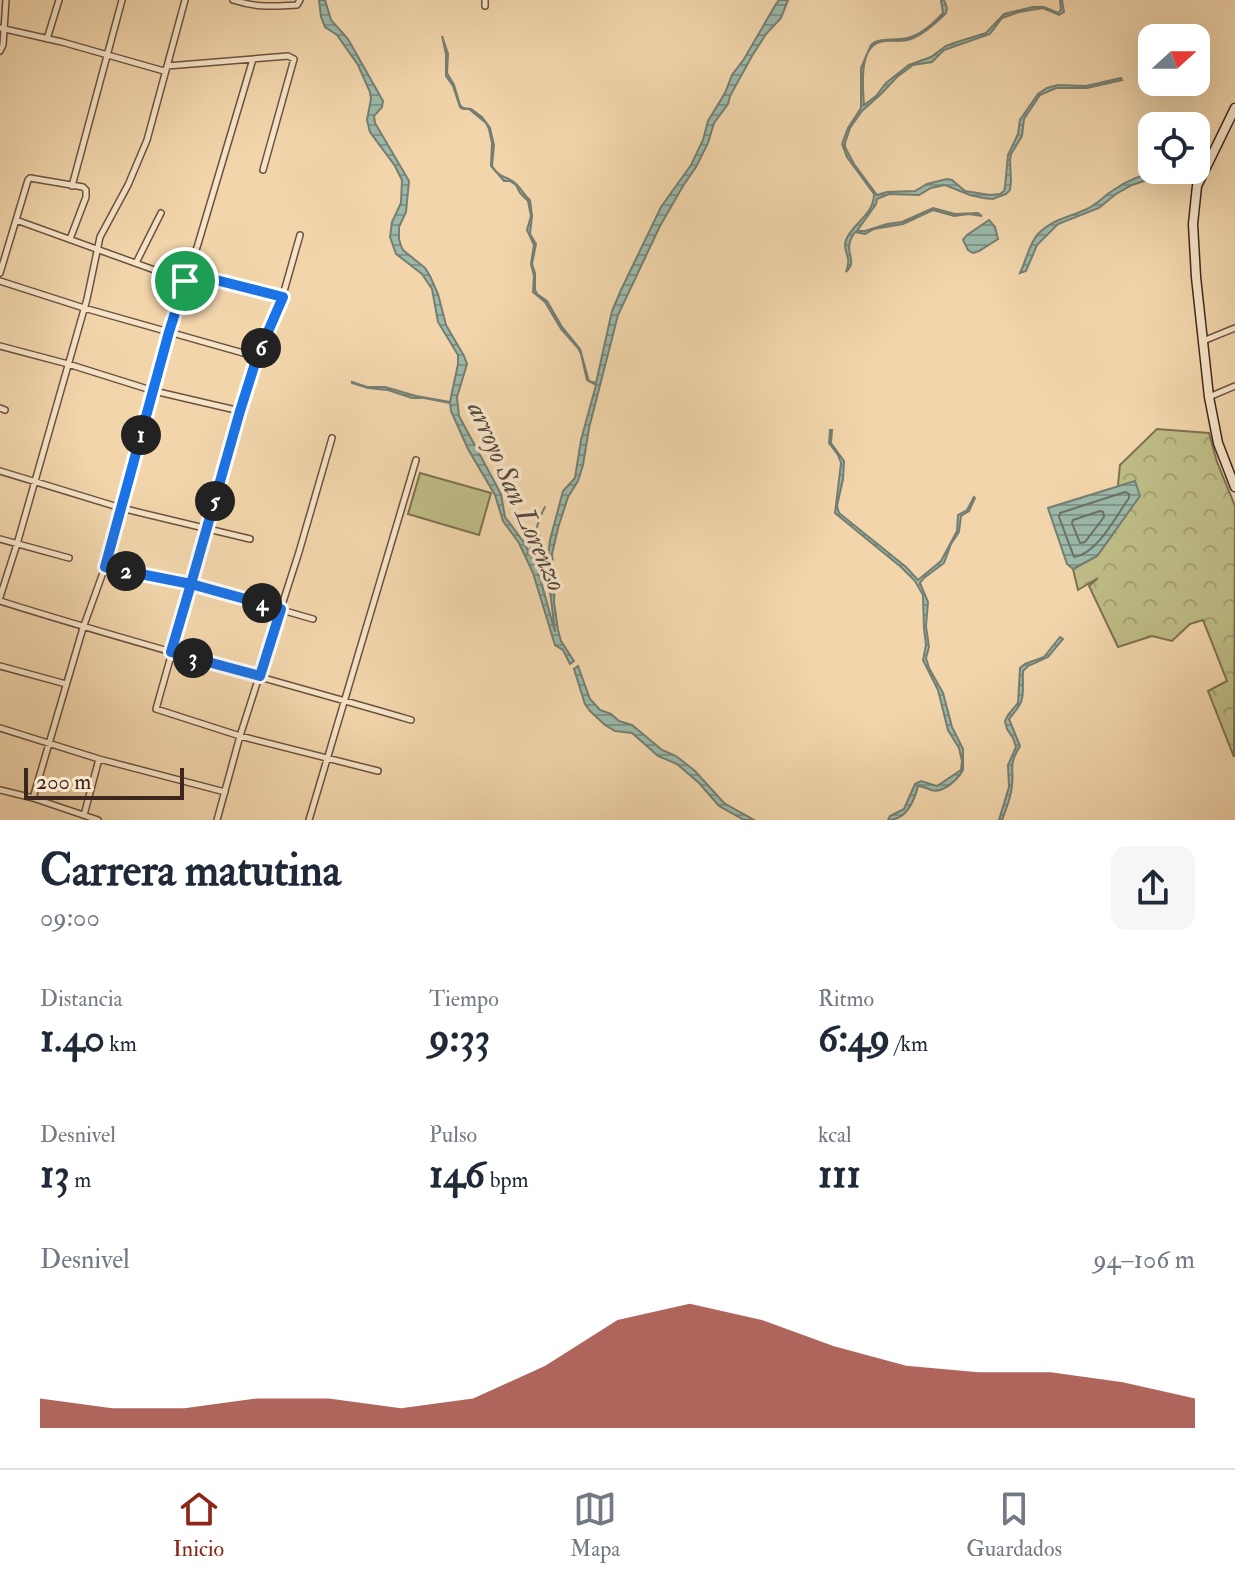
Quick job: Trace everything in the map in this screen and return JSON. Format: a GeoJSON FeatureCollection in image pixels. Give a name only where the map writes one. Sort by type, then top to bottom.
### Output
{"type":"FeatureCollection","features":[{"type":"Feature","properties":{"kind":"street"},"geometry":{"type":"LineString","coordinates":[[0,51],[6,0]]}},
{"type":"Feature","properties":{"kind":"street"},"geometry":{"type":"LineString","coordinates":[[47,39],[59,0]]}},
{"type":"Feature","properties":{"kind":"street"},"geometry":{"type":"LineString","coordinates":[[72,186],[122,0]]}},
{"type":"Feature","properties":{"kind":"street"},"geometry":{"type":"LineString","coordinates":[[185,0],[147,140],[128,185],[100,237],[84,308],[0,599],[83,628],[411,720]]}},
{"type":"Feature","properties":{"kind":"street"},"geometry":{"type":"LineString","coordinates":[[233,0],[260,7],[297,5],[300,0]]}},
{"type":"Feature","properties":{"kind":"street"},"geometry":{"type":"LineString","coordinates":[[2,28],[166,68],[288,56],[294,59],[263,170]]}},
{"type":"Feature","properties":{"kind":"street"},"geometry":{"type":"LineString","coordinates":[[33,798],[83,628],[105,567],[169,332],[253,59]]}},
{"type":"Feature","properties":{"kind":"street"},"geometry":{"type":"LineString","coordinates":[[1235,108],[1195,192],[1193,215],[1209,397],[1218,443],[1235,487]]}},
{"type":"Feature","properties":{"kind":"street"},"geometry":{"type":"LineString","coordinates":[[0,273],[30,178],[83,187],[86,194],[70,239]]}},
{"type":"Feature","properties":{"kind":"street"},"geometry":{"type":"LineString","coordinates":[[136,263],[161,213]]}},
{"type":"Feature","properties":{"kind":"street"},"geometry":{"type":"LineString","coordinates":[[16,220],[185,281]]}},
{"type":"Feature","properties":{"kind":"street"},"geometry":{"type":"LineString","coordinates":[[300,235],[283,297],[257,357],[240,411],[156,709],[240,736],[378,771]]}},
{"type":"Feature","properties":{"kind":"street"},"geometry":{"type":"LineString","coordinates":[[188,273],[283,297]]}},
{"type":"Feature","properties":{"kind":"street"},"geometry":{"type":"LineString","coordinates":[[0,281],[257,357]]}},
{"type":"Feature","properties":{"kind":"street"},"geometry":{"type":"LineString","coordinates":[[1203,341],[1235,328]]}},
{"type":"Feature","properties":{"kind":"street"},"geometry":{"type":"LineString","coordinates":[[0,346],[154,391],[240,411]]}},
{"type":"Feature","properties":{"kind":"street"},"geometry":{"type":"LineString","coordinates":[[1209,397],[1235,386]]}},
{"type":"Feature","properties":{"kind":"street"},"geometry":{"type":"LineString","coordinates":[[217,820],[332,438]]}},
{"type":"Feature","properties":{"kind":"street"},"geometry":{"type":"LineString","coordinates":[[309,820],[416,460]]}},
{"type":"Feature","properties":{"kind":"street"},"geometry":{"type":"LineString","coordinates":[[0,471],[121,508],[250,539]]}},
{"type":"Feature","properties":{"kind":"street"},"geometry":{"type":"LineString","coordinates":[[0,539],[69,558]]}},
{"type":"Feature","properties":{"kind":"street"},"geometry":{"type":"LineString","coordinates":[[105,567],[191,584],[313,619]]}},
{"type":"Feature","properties":{"kind":"street"},"geometry":{"type":"LineString","coordinates":[[0,666],[66,684]]}},
{"type":"Feature","properties":{"kind":"street"},"geometry":{"type":"LineString","coordinates":[[0,728],[99,759],[225,792]]}},
{"type":"Feature","properties":{"kind":"street"},"geometry":{"type":"LineString","coordinates":[[84,815],[99,759]]}},
{"type":"Feature","properties":{"kind":"street"},"geometry":{"type":"LineString","coordinates":[[0,790],[98,820]]}},
{"type":"Feature","properties":{"kind":"green space"},"geometry":{"type":"Polygon","coordinates":[[[1157,429],[1209,433],[1235,506],[1234,757],[1208,691],[1227,681],[1203,620],[1190,624],[1172,641],[1152,636],[1118,647],[1089,586],[1098,578],[1078,590],[1073,569],[1097,556],[1113,534],[1120,465],[1157,429]]]}},
{"type":"Feature","properties":{"kind":"green space"},"geometry":{"type":"Polygon","coordinates":[[[420,473],[491,493],[479,535],[408,514],[420,473]]]}},
{"type":"Feature","properties":{"kind":"water"},"geometry":{"type":"Polygon","coordinates":[[[319,0],[325,0],[331,20],[348,39],[383,101],[374,116],[375,123],[409,181],[406,212],[399,227],[401,246],[430,276],[446,325],[464,356],[467,364],[457,397],[459,416],[501,494],[505,517],[537,567],[555,632],[547,566],[550,540],[563,491],[575,478],[581,440],[596,385],[587,380],[578,348],[561,329],[545,302],[533,292],[531,264],[534,245],[527,230],[531,216],[528,201],[516,185],[504,181],[491,166],[492,143],[486,123],[469,109],[460,107],[446,76],[442,36],[448,54],[447,73],[454,85],[460,105],[471,109],[482,117],[490,128],[494,145],[492,166],[515,183],[530,200],[532,216],[530,234],[536,244],[532,264],[535,273],[535,290],[547,301],[580,349],[589,381],[596,383],[612,311],[661,207],[691,165],[708,121],[732,75],[776,4],[779,0],[788,0],[781,18],[766,34],[728,104],[714,123],[696,167],[660,226],[618,315],[589,428],[583,465],[568,497],[552,554],[558,630],[574,661],[570,664],[563,650],[555,645],[533,573],[519,543],[503,521],[495,495],[468,449],[450,403],[412,398],[352,383],[450,402],[458,355],[438,322],[432,289],[422,274],[396,254],[390,237],[392,222],[401,203],[402,180],[370,132],[367,120],[370,92],[358,65],[337,35],[325,27],[319,0]]]}},
{"type":"Feature","properties":{"kind":"water"},"geometry":{"type":"Polygon","coordinates":[[[941,0],[944,0],[946,13],[925,31],[907,40],[880,42],[868,52],[863,70],[864,105],[909,65],[931,57],[946,46],[986,33],[1004,14],[1033,7],[1044,7],[1058,13],[1061,10],[1060,0],[1064,12],[1059,15],[1043,8],[1002,18],[990,34],[944,50],[932,62],[913,65],[862,111],[850,128],[845,147],[877,195],[915,191],[947,179],[965,191],[1000,194],[1004,191],[1008,155],[1018,134],[1020,120],[1038,94],[1058,85],[1086,86],[1122,80],[1087,88],[1056,88],[1040,95],[1024,119],[1022,136],[1011,154],[1010,190],[1006,194],[993,199],[983,198],[945,185],[919,195],[889,194],[877,199],[857,231],[902,222],[933,208],[982,216],[954,216],[933,210],[903,224],[874,229],[865,234],[855,232],[849,245],[851,263],[846,272],[846,240],[867,214],[874,194],[847,157],[842,144],[848,128],[861,108],[861,68],[871,45],[875,42],[906,38],[929,26],[943,13],[941,0]]]}},
{"type":"Feature","properties":{"kind":"water"},"geometry":{"type":"Polygon","coordinates":[[[1138,178],[1138,183],[1116,194],[1099,208],[1058,224],[1037,245],[1026,271],[1020,273],[1032,243],[1043,229],[1091,207],[1138,178]]]}},
{"type":"Feature","properties":{"kind":"water"},"geometry":{"type":"Polygon","coordinates":[[[989,220],[995,227],[998,239],[973,253],[963,240],[989,220]]]}},
{"type":"Feature","properties":{"kind":"water"},"geometry":{"type":"Polygon","coordinates":[[[830,430],[831,443],[844,461],[837,506],[839,513],[918,580],[941,561],[957,531],[958,515],[967,510],[975,498],[969,511],[961,516],[959,532],[944,563],[920,583],[928,602],[926,626],[929,647],[926,658],[943,693],[952,727],[963,749],[963,770],[940,790],[918,786],[908,809],[900,817],[888,820],[904,809],[915,784],[921,781],[937,786],[961,770],[962,761],[959,748],[948,730],[938,690],[923,660],[926,645],[923,595],[901,567],[835,513],[841,463],[829,443],[830,430]]]}},
{"type":"Feature","properties":{"kind":"water"},"geometry":{"type":"Polygon","coordinates":[[[1135,481],[1140,496],[1097,556],[1073,569],[1067,564],[1048,508],[1135,481]]]}},
{"type":"Feature","properties":{"kind":"water"},"geometry":{"type":"Polygon","coordinates":[[[1060,637],[1063,639],[1048,657],[1023,671],[1021,702],[1009,719],[1020,746],[1013,762],[1009,799],[1002,820],[999,820],[1009,787],[1008,765],[1016,747],[1005,721],[1018,703],[1020,668],[1044,657],[1060,637]]]}},
{"type":"Feature","properties":{"kind":"water"},"geometry":{"type":"Polygon","coordinates":[[[578,666],[590,699],[600,710],[632,725],[662,750],[676,756],[695,771],[724,803],[754,820],[744,820],[719,806],[677,764],[658,756],[632,733],[615,731],[605,725],[585,704],[574,669],[578,666]]]}},
{"type":"Feature","properties":{"kind":"waterway","name":"arroyo San Lorenzo"},"geometry":{"type":"LineString","coordinates":[[527,554],[545,507]]}},
{"type":"Feature","properties":{"kind":"waterway","name":"arroyo San Lorenzo"},"geometry":{"type":"LineString","coordinates":[[538,573],[542,559],[540,535]]}},
{"type":"Feature","properties":{"kind":"route"},"geometry":{"type":"LineString","coordinates":[[185,281],[105,567],[191,584],[171,652],[260,676],[281,609],[191,584],[257,357],[283,297],[188,273],[185,281]]}}]}
